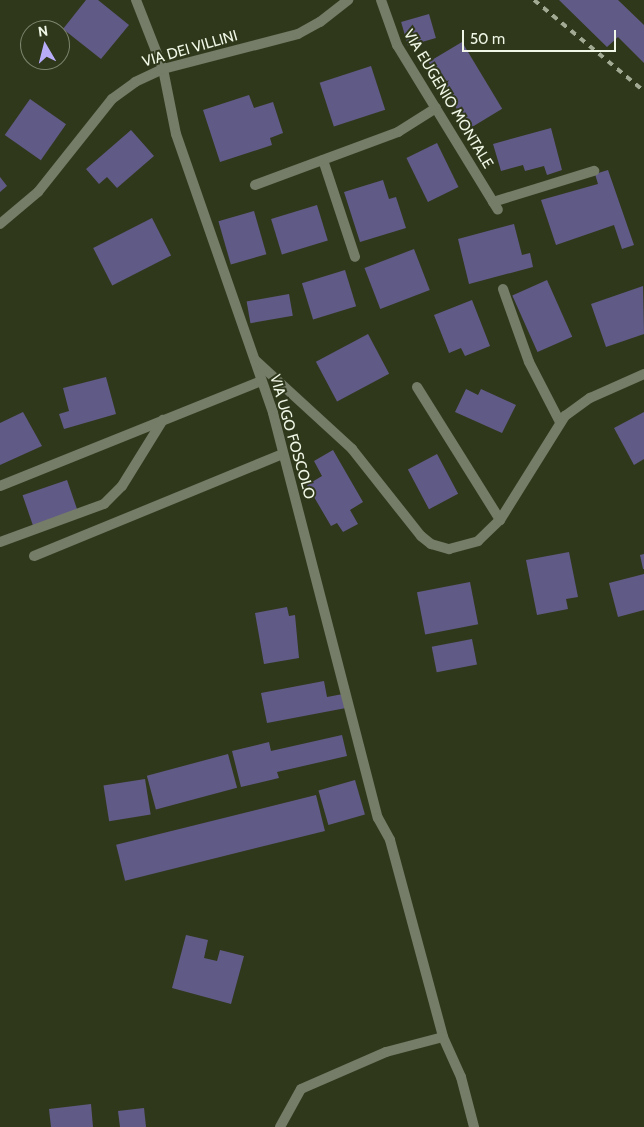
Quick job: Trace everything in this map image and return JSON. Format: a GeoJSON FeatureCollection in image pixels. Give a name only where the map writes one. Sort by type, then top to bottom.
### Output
{"type":"FeatureCollection","features":[{"type":"Feature","properties":{"kind":"street","name":"VIA UGO FOSCOLO"},"geometry":{"type":"LineString","coordinates":[[136,0],[163,69],[176,134],[254,360],[283,454],[378,818],[390,840],[443,1037],[461,1077],[474,1127]]}},
{"type":"Feature","properties":{"kind":"street","name":"VIA DEI VILLINI"},"geometry":{"type":"LineString","coordinates":[[0,224],[38,192],[112,99],[135,82],[163,69],[298,34],[320,22],[348,0]]}},
{"type":"Feature","properties":{"kind":"street","name":"VIA EUGENIO MONTALE"},"geometry":{"type":"LineString","coordinates":[[381,0],[392,34],[496,206],[594,172]]}},
{"type":"Feature","properties":{"kind":"street"},"geometry":{"type":"LineString","coordinates":[[255,185],[398,132],[436,108]]}},
{"type":"Feature","properties":{"kind":"street"},"geometry":{"type":"LineString","coordinates":[[323,160],[355,257]]}},
{"type":"Feature","properties":{"kind":"street"},"geometry":{"type":"LineString","coordinates":[[503,289],[529,362],[560,422]]}},
{"type":"Feature","properties":{"kind":"street"},"geometry":{"type":"LineString","coordinates":[[254,360],[352,449],[426,541],[437,547],[457,549],[478,541],[500,520],[560,422],[583,403],[644,374]]}},
{"type":"Feature","properties":{"kind":"street"},"geometry":{"type":"LineString","coordinates":[[0,486],[261,381]]}},
{"type":"Feature","properties":{"kind":"street"},"geometry":{"type":"LineString","coordinates":[[416,388],[500,520]]}},
{"type":"Feature","properties":{"kind":"street"},"geometry":{"type":"LineString","coordinates":[[0,542],[104,504],[125,482],[163,420]]}},
{"type":"Feature","properties":{"kind":"street"},"geometry":{"type":"LineString","coordinates":[[34,556],[283,454]]}},
{"type":"Feature","properties":{"kind":"street"},"geometry":{"type":"LineString","coordinates":[[280,1127],[301,1090],[386,1052],[443,1037]]}},
{"type":"Feature","properties":{"kind":"building"},"geometry":{"type":"Polygon","coordinates":[[[86,0],[98,0],[129,25],[101,59],[70,35],[70,20],[86,0]]]}},
{"type":"Feature","properties":{"kind":"building"},"geometry":{"type":"Polygon","coordinates":[[[559,0],[618,0],[644,25],[644,63],[618,37],[607,47],[559,0]]]}},
{"type":"Feature","properties":{"kind":"building"},"geometry":{"type":"Polygon","coordinates":[[[429,14],[436,38],[408,46],[401,22],[429,14]]]}},
{"type":"Feature","properties":{"kind":"building"},"geometry":{"type":"Polygon","coordinates":[[[462,42],[502,109],[469,129],[429,62],[462,42]]]}},
{"type":"Feature","properties":{"kind":"building"},"geometry":{"type":"Polygon","coordinates":[[[371,66],[385,110],[334,126],[320,83],[371,66]]]}},
{"type":"Feature","properties":{"kind":"building"},"geometry":{"type":"Polygon","coordinates":[[[249,95],[254,108],[273,102],[283,133],[270,138],[272,145],[220,162],[203,110],[249,95]]]}},
{"type":"Feature","properties":{"kind":"building"},"geometry":{"type":"Polygon","coordinates":[[[30,99],[66,124],[41,160],[5,135],[30,99]]]}},
{"type":"Feature","properties":{"kind":"building"},"geometry":{"type":"Polygon","coordinates":[[[551,128],[562,170],[547,175],[544,166],[525,171],[523,165],[501,171],[493,144],[551,128]]]}},
{"type":"Feature","properties":{"kind":"building"},"geometry":{"type":"Polygon","coordinates":[[[131,130],[154,156],[117,188],[107,177],[99,184],[86,169],[131,130]]]}},
{"type":"Feature","properties":{"kind":"building"},"geometry":{"type":"Polygon","coordinates":[[[437,143],[458,187],[428,202],[406,158],[437,143]]]}},
{"type":"Feature","properties":{"kind":"building"},"geometry":{"type":"Polygon","coordinates":[[[608,170],[634,245],[622,249],[614,225],[556,245],[541,200],[598,184],[595,174],[608,170]]]}},
{"type":"Feature","properties":{"kind":"building"},"geometry":{"type":"Polygon","coordinates":[[[0,177],[7,186],[0,192],[0,177]]]}},
{"type":"Feature","properties":{"kind":"building"},"geometry":{"type":"Polygon","coordinates":[[[383,180],[389,199],[396,197],[406,228],[360,242],[344,192],[383,180]]]}},
{"type":"Feature","properties":{"kind":"building"},"geometry":{"type":"Polygon","coordinates":[[[317,205],[328,240],[282,254],[271,219],[317,205]]]}},
{"type":"Feature","properties":{"kind":"building"},"geometry":{"type":"Polygon","coordinates":[[[254,211],[266,254],[231,264],[218,221],[254,211]]]}},
{"type":"Feature","properties":{"kind":"building"},"geometry":{"type":"Polygon","coordinates":[[[152,218],[171,255],[112,285],[93,248],[152,218]]]}},
{"type":"Feature","properties":{"kind":"building"},"geometry":{"type":"Polygon","coordinates":[[[514,224],[522,255],[530,253],[533,267],[469,284],[458,239],[514,224]]]}},
{"type":"Feature","properties":{"kind":"building"},"geometry":{"type":"Polygon","coordinates":[[[414,249],[430,290],[380,309],[365,268],[414,249]]]}},
{"type":"Feature","properties":{"kind":"building"},"geometry":{"type":"Polygon","coordinates":[[[345,270],[356,306],[313,319],[302,283],[345,270]]]}},
{"type":"Feature","properties":{"kind":"building"},"geometry":{"type":"Polygon","coordinates":[[[547,280],[572,337],[538,352],[512,295],[547,280]]]}},
{"type":"Feature","properties":{"kind":"building"},"geometry":{"type":"Polygon","coordinates":[[[643,286],[644,334],[606,347],[591,304],[643,286]]]}},
{"type":"Feature","properties":{"kind":"building"},"geometry":{"type":"Polygon","coordinates":[[[289,294],[293,316],[250,323],[247,301],[289,294]]]}},
{"type":"Feature","properties":{"kind":"building"},"geometry":{"type":"Polygon","coordinates":[[[472,300],[490,346],[465,356],[461,348],[449,353],[434,315],[472,300]]]}},
{"type":"Feature","properties":{"kind":"building"},"geometry":{"type":"Polygon","coordinates":[[[368,334],[389,374],[337,401],[316,362],[368,334]]]}},
{"type":"Feature","properties":{"kind":"building"},"geometry":{"type":"Polygon","coordinates":[[[106,377],[116,414],[64,429],[59,414],[69,411],[63,388],[106,377]]]}},
{"type":"Feature","properties":{"kind":"building"},"geometry":{"type":"Polygon","coordinates":[[[466,389],[478,395],[481,389],[516,405],[502,433],[455,412],[466,389]]]}},
{"type":"Feature","properties":{"kind":"building"},"geometry":{"type":"Polygon","coordinates":[[[23,412],[42,446],[0,465],[0,423],[23,412]]]}},
{"type":"Feature","properties":{"kind":"building"},"geometry":{"type":"Polygon","coordinates":[[[644,412],[644,459],[634,465],[614,428],[644,412]]]}},
{"type":"Feature","properties":{"kind":"building"},"geometry":{"type":"Polygon","coordinates":[[[333,450],[363,502],[350,510],[358,524],[343,532],[337,523],[331,526],[307,485],[322,476],[314,461],[333,450]]]}},
{"type":"Feature","properties":{"kind":"building"},"geometry":{"type":"Polygon","coordinates":[[[437,454],[458,494],[429,509],[408,469],[437,454]]]}},
{"type":"Feature","properties":{"kind":"building"},"geometry":{"type":"Polygon","coordinates":[[[67,480],[79,515],[35,530],[23,495],[67,480]]]}},
{"type":"Feature","properties":{"kind":"building"},"geometry":{"type":"Polygon","coordinates":[[[569,552],[578,597],[566,599],[568,609],[537,615],[526,560],[569,552]]]}},
{"type":"Feature","properties":{"kind":"building"},"geometry":{"type":"Polygon","coordinates":[[[644,554],[644,569],[643,569],[640,555],[644,554]]]}},
{"type":"Feature","properties":{"kind":"building"},"geometry":{"type":"Polygon","coordinates":[[[644,574],[644,610],[618,617],[609,583],[644,574]]]}},
{"type":"Feature","properties":{"kind":"building"},"geometry":{"type":"Polygon","coordinates":[[[470,582],[478,624],[425,635],[417,592],[470,582]]]}},
{"type":"Feature","properties":{"kind":"building"},"geometry":{"type":"Polygon","coordinates":[[[287,607],[289,616],[295,615],[299,658],[264,664],[255,613],[287,607]]]}},
{"type":"Feature","properties":{"kind":"building"},"geometry":{"type":"Polygon","coordinates":[[[472,639],[477,665],[437,672],[432,647],[472,639]]]}},
{"type":"Feature","properties":{"kind":"building"},"geometry":{"type":"Polygon","coordinates":[[[324,681],[327,697],[343,694],[346,708],[267,723],[261,693],[324,681]]]}},
{"type":"Feature","properties":{"kind":"building"},"geometry":{"type":"Polygon","coordinates":[[[342,735],[347,756],[277,772],[279,778],[241,787],[232,751],[269,742],[271,751],[342,735]]]}},
{"type":"Feature","properties":{"kind":"building"},"geometry":{"type":"Polygon","coordinates":[[[228,754],[237,788],[156,810],[147,776],[228,754]]]}},
{"type":"Feature","properties":{"kind":"building"},"geometry":{"type":"Polygon","coordinates":[[[145,779],[151,815],[109,821],[104,786],[145,779]]]}},
{"type":"Feature","properties":{"kind":"building"},"geometry":{"type":"Polygon","coordinates":[[[355,780],[365,815],[328,825],[318,790],[355,780]]]}},
{"type":"Feature","properties":{"kind":"building"},"geometry":{"type":"Polygon","coordinates":[[[316,795],[325,831],[125,881],[116,845],[316,795]]]}},
{"type":"Feature","properties":{"kind":"building"},"geometry":{"type":"Polygon","coordinates":[[[186,935],[208,940],[204,958],[217,961],[220,950],[244,956],[231,1004],[172,988],[186,935]]]}},
{"type":"Feature","properties":{"kind":"building"},"geometry":{"type":"Polygon","coordinates":[[[91,1104],[93,1127],[51,1127],[49,1109],[91,1104]]]}},
{"type":"Feature","properties":{"kind":"building"},"geometry":{"type":"Polygon","coordinates":[[[144,1108],[146,1127],[120,1127],[118,1111],[144,1108]]]}},
{"type":"Feature","properties":{"kind":"railway"},"geometry":{"type":"LineString","coordinates":[[534,0],[644,91]]}}]}
